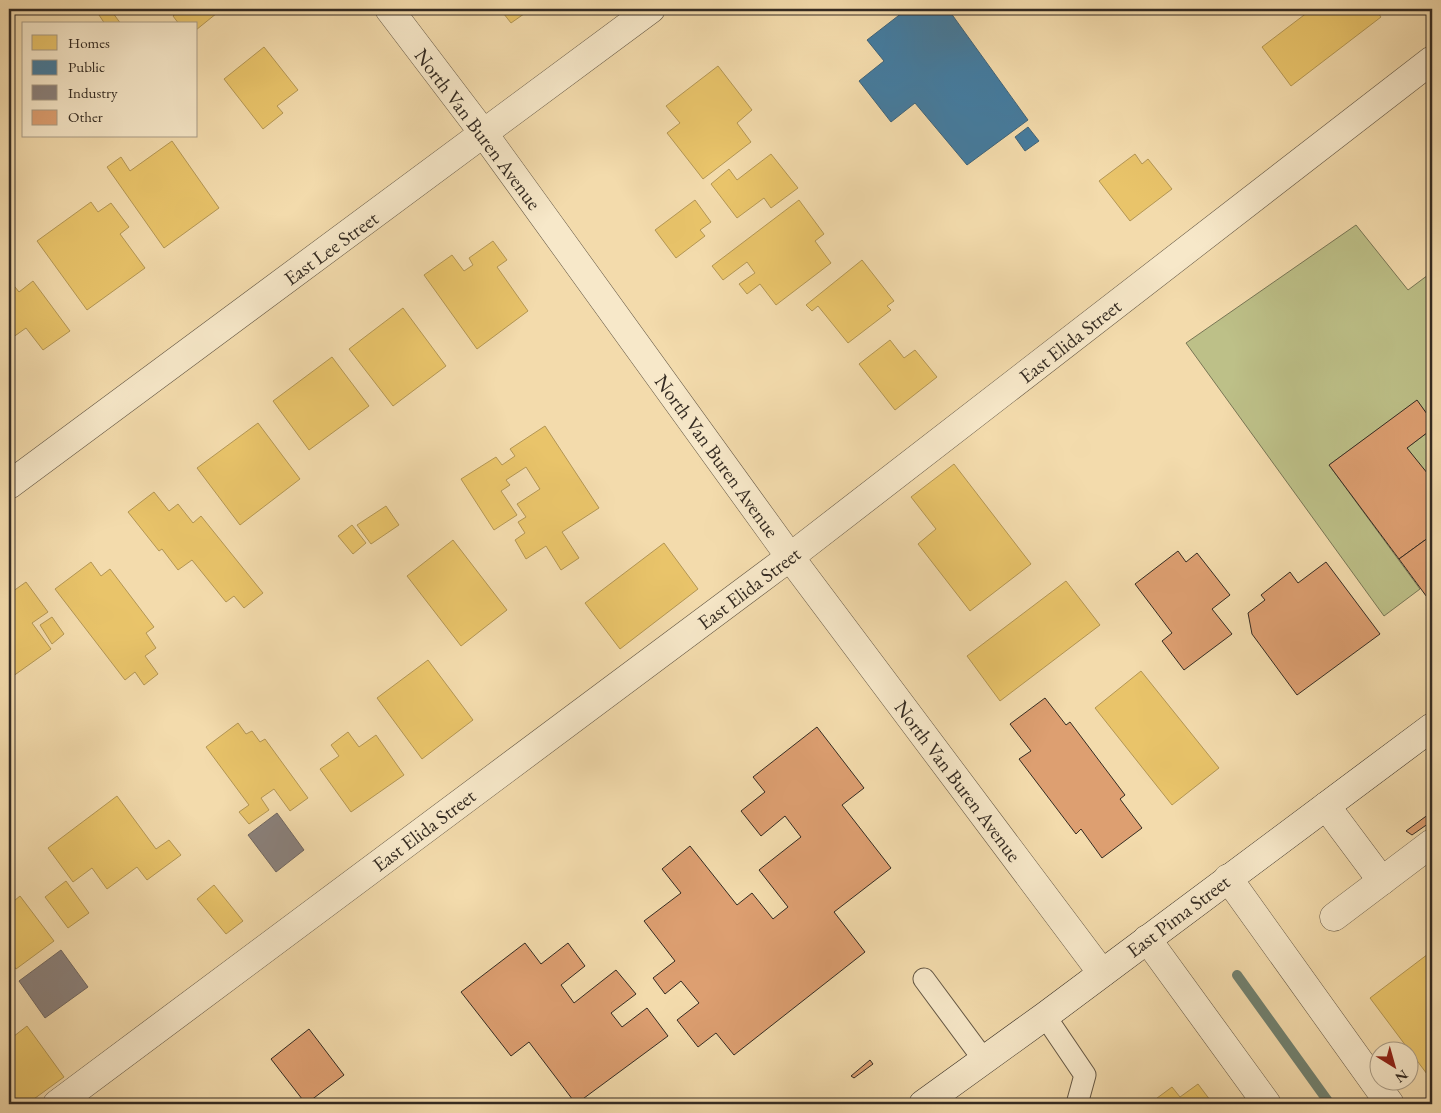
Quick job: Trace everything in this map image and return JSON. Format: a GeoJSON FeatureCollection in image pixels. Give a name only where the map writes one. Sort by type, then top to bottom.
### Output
{"type":"FeatureCollection","features":[{"type":"Feature","properties":{"kind":"street","name":"North Van Buren Avenue"},"geometry":{"type":"LineString","coordinates":[[388,9],[484,134],[790,557],[1102,973]]}},
{"type":"Feature","properties":{"kind":"street","name":"East Lee Street"},"geometry":{"type":"LineString","coordinates":[[9,485],[651,9]]}},
{"type":"Feature","properties":{"kind":"street","name":"East Elida Street"},"geometry":{"type":"LineString","coordinates":[[57,1104],[790,557],[1432,60]]}},
{"type":"Feature","properties":{"kind":"street","name":"East Pima Street"},"geometry":{"type":"LineString","coordinates":[[923,1104],[1045,1016],[1432,727]]}},
{"type":"Feature","properties":{"kind":"street"},"geometry":{"type":"LineString","coordinates":[[1326,806],[1382,881]]}},
{"type":"Feature","properties":{"kind":"street"},"geometry":{"type":"LineString","coordinates":[[1334,917],[1432,843]]}},
{"type":"Feature","properties":{"kind":"street"},"geometry":{"type":"LineString","coordinates":[[1228,878],[1390,1104]]}},
{"type":"Feature","properties":{"kind":"street"},"geometry":{"type":"LineString","coordinates":[[1147,940],[1267,1104]]}},
{"type":"Feature","properties":{"kind":"lane"},"geometry":{"type":"LineString","coordinates":[[924,979],[984,1060]]}},
{"type":"Feature","properties":{"kind":"lane"},"geometry":{"type":"LineString","coordinates":[[1045,1016],[1085,1075],[1077,1104]]}},
{"type":"Feature","properties":{"kind":"green space"},"geometry":{"type":"Polygon","coordinates":[[[1356,225],[1408,290],[1432,272],[1432,421],[1417,401],[1329,465],[1420,589],[1384,616],[1186,343],[1356,225]]]}},
{"type":"Feature","properties":{"kind":"green space"},"geometry":{"type":"Polygon","coordinates":[[[1432,429],[1432,479],[1431,480],[1407,448],[1432,429]]]}},
{"type":"Feature","properties":{"kind":"building: Homes"},"geometry":{"type":"Polygon","coordinates":[[[101,9],[110,9],[120,22],[104,22],[97,12],[101,9]]]}},
{"type":"Feature","properties":{"kind":"building: Homes"},"geometry":{"type":"Polygon","coordinates":[[[181,9],[222,9],[198,28],[198,22],[178,22],[173,16],[181,9]]]}},
{"type":"Feature","properties":{"kind":"building: Homes"},"geometry":{"type":"Polygon","coordinates":[[[500,9],[531,9],[511,23],[500,9]]]}},
{"type":"Feature","properties":{"kind":"building: Homes"},"geometry":{"type":"Polygon","coordinates":[[[1312,9],[1375,9],[1381,17],[1291,86],[1262,47],[1312,9]]]}},
{"type":"Feature","properties":{"kind":"building: Homes"},"geometry":{"type":"Polygon","coordinates":[[[264,47],[298,90],[277,106],[283,113],[263,129],[224,79],[264,47]]]}},
{"type":"Feature","properties":{"kind":"building: Homes"},"geometry":{"type":"Polygon","coordinates":[[[718,66],[752,110],[737,123],[751,142],[703,179],[667,133],[680,123],[666,106],[718,66]]]}},
{"type":"Feature","properties":{"kind":"building: Homes"},"geometry":{"type":"Polygon","coordinates":[[[172,141],[219,208],[164,248],[107,167],[121,157],[130,171],[172,141]]]}},
{"type":"Feature","properties":{"kind":"building: Homes"},"geometry":{"type":"Polygon","coordinates":[[[771,154],[798,188],[771,208],[764,198],[737,218],[711,184],[729,169],[737,180],[771,154]]]}},
{"type":"Feature","properties":{"kind":"building: Homes"},"geometry":{"type":"Polygon","coordinates":[[[1135,154],[1142,164],[1148,159],[1172,189],[1130,221],[1099,181],[1135,154]]]}},
{"type":"Feature","properties":{"kind":"building: Homes"},"geometry":{"type":"Polygon","coordinates":[[[695,200],[711,222],[700,230],[705,236],[676,258],[655,230],[695,200]]]}},
{"type":"Feature","properties":{"kind":"building: Homes"},"geometry":{"type":"Polygon","coordinates":[[[799,200],[824,234],[815,241],[831,263],[776,305],[760,284],[747,294],[739,284],[755,273],[747,262],[723,280],[712,266],[799,200]]]}},
{"type":"Feature","properties":{"kind":"building: Homes"},"geometry":{"type":"Polygon","coordinates":[[[91,202],[98,212],[111,203],[129,227],[120,234],[145,268],[87,310],[37,241],[91,202]]]}},
{"type":"Feature","properties":{"kind":"building: Homes"},"geometry":{"type":"Polygon","coordinates":[[[493,241],[507,260],[497,267],[528,311],[477,349],[424,275],[452,255],[464,271],[473,265],[469,258],[493,241]]]}},
{"type":"Feature","properties":{"kind":"building: Homes"},"geometry":{"type":"Polygon","coordinates":[[[862,260],[894,301],[887,306],[891,310],[848,343],[818,306],[812,311],[806,305],[862,260]]]}},
{"type":"Feature","properties":{"kind":"building: Homes"},"geometry":{"type":"Polygon","coordinates":[[[33,281],[70,331],[43,350],[26,328],[9,340],[9,283],[11,282],[19,292],[33,281]]]}},
{"type":"Feature","properties":{"kind":"building: Homes"},"geometry":{"type":"Polygon","coordinates":[[[403,308],[446,366],[393,406],[349,349],[403,308]]]}},
{"type":"Feature","properties":{"kind":"building: Homes"},"geometry":{"type":"Polygon","coordinates":[[[890,340],[904,358],[915,350],[937,377],[895,410],[859,364],[890,340]]]}},
{"type":"Feature","properties":{"kind":"building: Homes"},"geometry":{"type":"Polygon","coordinates":[[[332,357],[369,406],[309,450],[273,401],[332,357]]]}},
{"type":"Feature","properties":{"kind":"building: Homes"},"geometry":{"type":"Polygon","coordinates":[[[258,423],[300,479],[240,525],[197,468],[258,423]]]}},
{"type":"Feature","properties":{"kind":"building: Homes"},"geometry":{"type":"Polygon","coordinates":[[[545,426],[599,508],[562,532],[579,558],[561,570],[546,546],[526,559],[515,540],[525,533],[518,522],[526,517],[517,504],[540,489],[526,467],[506,480],[510,485],[501,491],[517,515],[494,530],[461,479],[496,457],[502,465],[515,456],[510,449],[545,426]]]}},
{"type":"Feature","properties":{"kind":"building: Homes"},"geometry":{"type":"Polygon","coordinates":[[[954,464],[1031,564],[970,611],[918,544],[936,529],[911,497],[954,464]]]}},
{"type":"Feature","properties":{"kind":"building: Homes"},"geometry":{"type":"Polygon","coordinates":[[[154,492],[169,511],[178,504],[193,523],[201,516],[263,593],[244,608],[234,596],[226,602],[192,560],[178,570],[162,549],[159,551],[128,512],[154,492]]]}},
{"type":"Feature","properties":{"kind":"building: Homes"},"geometry":{"type":"Polygon","coordinates":[[[386,506],[399,525],[371,544],[357,525],[386,506]]]}},
{"type":"Feature","properties":{"kind":"building: Homes"},"geometry":{"type":"Polygon","coordinates":[[[352,525],[366,543],[353,554],[338,536],[352,525]]]}},
{"type":"Feature","properties":{"kind":"building: Homes"},"geometry":{"type":"Polygon","coordinates":[[[453,540],[507,610],[461,646],[407,576],[453,540]]]}},
{"type":"Feature","properties":{"kind":"building: Homes"},"geometry":{"type":"Polygon","coordinates":[[[664,543],[698,589],[620,649],[585,603],[664,543]]]}},
{"type":"Feature","properties":{"kind":"building: Homes"},"geometry":{"type":"Polygon","coordinates":[[[91,562],[101,576],[110,569],[154,627],[146,633],[156,648],[145,656],[158,674],[144,685],[135,672],[125,680],[55,589],[91,562]]]}},
{"type":"Feature","properties":{"kind":"building: Homes"},"geometry":{"type":"Polygon","coordinates":[[[1066,581],[1100,625],[1000,701],[967,656],[1066,581]]]}},
{"type":"Feature","properties":{"kind":"building: Homes"},"geometry":{"type":"Polygon","coordinates":[[[26,582],[48,612],[32,623],[51,649],[9,679],[9,594],[26,582]]]}},
{"type":"Feature","properties":{"kind":"building: Homes"},"geometry":{"type":"Polygon","coordinates":[[[52,617],[64,634],[52,644],[40,625],[52,617]]]}},
{"type":"Feature","properties":{"kind":"building: Homes"},"geometry":{"type":"Polygon","coordinates":[[[428,660],[473,720],[422,759],[377,698],[428,660]]]}},
{"type":"Feature","properties":{"kind":"building: Homes"},"geometry":{"type":"Polygon","coordinates":[[[1141,671],[1219,768],[1172,805],[1095,708],[1141,671]]]}},
{"type":"Feature","properties":{"kind":"building: Homes"},"geometry":{"type":"Polygon","coordinates":[[[238,723],[246,734],[252,731],[260,742],[265,739],[308,798],[290,811],[274,789],[261,798],[269,810],[249,824],[239,812],[249,805],[206,747],[238,723]]]}},
{"type":"Feature","properties":{"kind":"building: Homes"},"geometry":{"type":"Polygon","coordinates":[[[348,732],[359,747],[376,735],[404,775],[351,812],[320,769],[339,756],[331,745],[348,732]]]}},
{"type":"Feature","properties":{"kind":"building: Homes"},"geometry":{"type":"Polygon","coordinates":[[[117,796],[156,849],[169,840],[181,855],[147,880],[137,867],[107,889],[92,868],[73,882],[48,848],[117,796]]]}},
{"type":"Feature","properties":{"kind":"building: Homes"},"geometry":{"type":"Polygon","coordinates":[[[66,881],[89,913],[68,928],[45,897],[66,881]]]}},
{"type":"Feature","properties":{"kind":"building: Homes"},"geometry":{"type":"Polygon","coordinates":[[[214,885],[243,921],[226,934],[197,899],[214,885]]]}},
{"type":"Feature","properties":{"kind":"building: Homes"},"geometry":{"type":"Polygon","coordinates":[[[20,896],[54,941],[16,969],[9,959],[9,905],[20,896]]]}},
{"type":"Feature","properties":{"kind":"building: Homes"},"geometry":{"type":"Polygon","coordinates":[[[1432,951],[1432,1070],[1427,1074],[1418,1062],[1418,1040],[1402,1040],[1370,998],[1432,951]]]}},
{"type":"Feature","properties":{"kind":"building: Homes"},"geometry":{"type":"Polygon","coordinates":[[[27,1026],[64,1077],[27,1104],[9,1104],[9,1040],[27,1026]]]}},
{"type":"Feature","properties":{"kind":"building: Homes"},"geometry":{"type":"Polygon","coordinates":[[[1198,1084],[1213,1104],[1149,1104],[1172,1087],[1180,1097],[1198,1084]]]}},
{"type":"Feature","properties":{"kind":"building: Public"},"geometry":{"type":"Polygon","coordinates":[[[907,9],[948,9],[1028,120],[967,165],[915,103],[891,122],[859,81],[884,61],[867,40],[907,9]]]}},
{"type":"Feature","properties":{"kind":"building: Public"},"geometry":{"type":"Polygon","coordinates":[[[1028,127],[1039,141],[1025,151],[1015,137],[1028,127]]]}},
{"type":"Feature","properties":{"kind":"building: Industry"},"geometry":{"type":"Polygon","coordinates":[[[277,813],[304,850],[276,872],[248,835],[277,813]]]}},
{"type":"Feature","properties":{"kind":"building: Industry"},"geometry":{"type":"Polygon","coordinates":[[[61,950],[88,987],[45,1018],[19,981],[61,950]]]}},
{"type":"Feature","properties":{"kind":"building: Other"},"geometry":{"type":"Polygon","coordinates":[[[1417,400],[1432,421],[1432,429],[1407,448],[1432,479],[1432,535],[1399,559],[1329,465],[1417,400]]]}},
{"type":"Feature","properties":{"kind":"building: Other"},"geometry":{"type":"Polygon","coordinates":[[[1432,535],[1432,604],[1399,559],[1432,535]]]}},
{"type":"Feature","properties":{"kind":"building: Other"},"geometry":{"type":"Polygon","coordinates":[[[1178,551],[1186,562],[1197,553],[1230,595],[1212,609],[1232,634],[1184,670],[1162,641],[1172,633],[1135,584],[1178,551]]]}},
{"type":"Feature","properties":{"kind":"building: Other"},"geometry":{"type":"Polygon","coordinates":[[[1326,562],[1380,634],[1297,695],[1252,634],[1248,613],[1265,600],[1261,595],[1290,572],[1298,583],[1326,562]]]}},
{"type":"Feature","properties":{"kind":"building: Other"},"geometry":{"type":"Polygon","coordinates":[[[1045,698],[1066,725],[1070,722],[1125,795],[1120,799],[1142,828],[1102,858],[1081,829],[1076,834],[1019,759],[1031,751],[1010,724],[1045,698]]]}},
{"type":"Feature","properties":{"kind":"building: Other"},"geometry":{"type":"Polygon","coordinates":[[[817,727],[864,788],[842,805],[891,868],[834,912],[865,952],[734,1055],[716,1033],[698,1047],[677,1020],[699,1003],[681,981],[665,994],[653,978],[675,961],[644,921],[681,893],[662,869],[690,846],[737,905],[752,893],[773,919],[788,907],[759,870],[801,837],[785,816],[761,836],[741,811],[765,792],[753,777],[817,727]]]}},
{"type":"Feature","properties":{"kind":"building: Other"},"geometry":{"type":"Polygon","coordinates":[[[1429,814],[1432,821],[1412,835],[1406,831],[1429,814]]]}},
{"type":"Feature","properties":{"kind":"building: Other"},"geometry":{"type":"Polygon","coordinates":[[[525,943],[541,964],[568,943],[585,966],[561,985],[574,1003],[616,970],[636,994],[611,1013],[622,1027],[647,1008],[668,1036],[576,1104],[529,1042],[511,1056],[461,992],[525,943]]]}},
{"type":"Feature","properties":{"kind":"building: Other"},"geometry":{"type":"Polygon","coordinates":[[[309,1029],[344,1075],[306,1104],[271,1059],[309,1029]]]}},
{"type":"Feature","properties":{"kind":"building: Other"},"geometry":{"type":"Polygon","coordinates":[[[870,1060],[873,1064],[854,1078],[851,1076],[870,1060]]]}},
{"type":"Feature","properties":{"kind":"waterway"},"geometry":{"type":"LineString","coordinates":[[1237,975],[1330,1104]]}}]}
